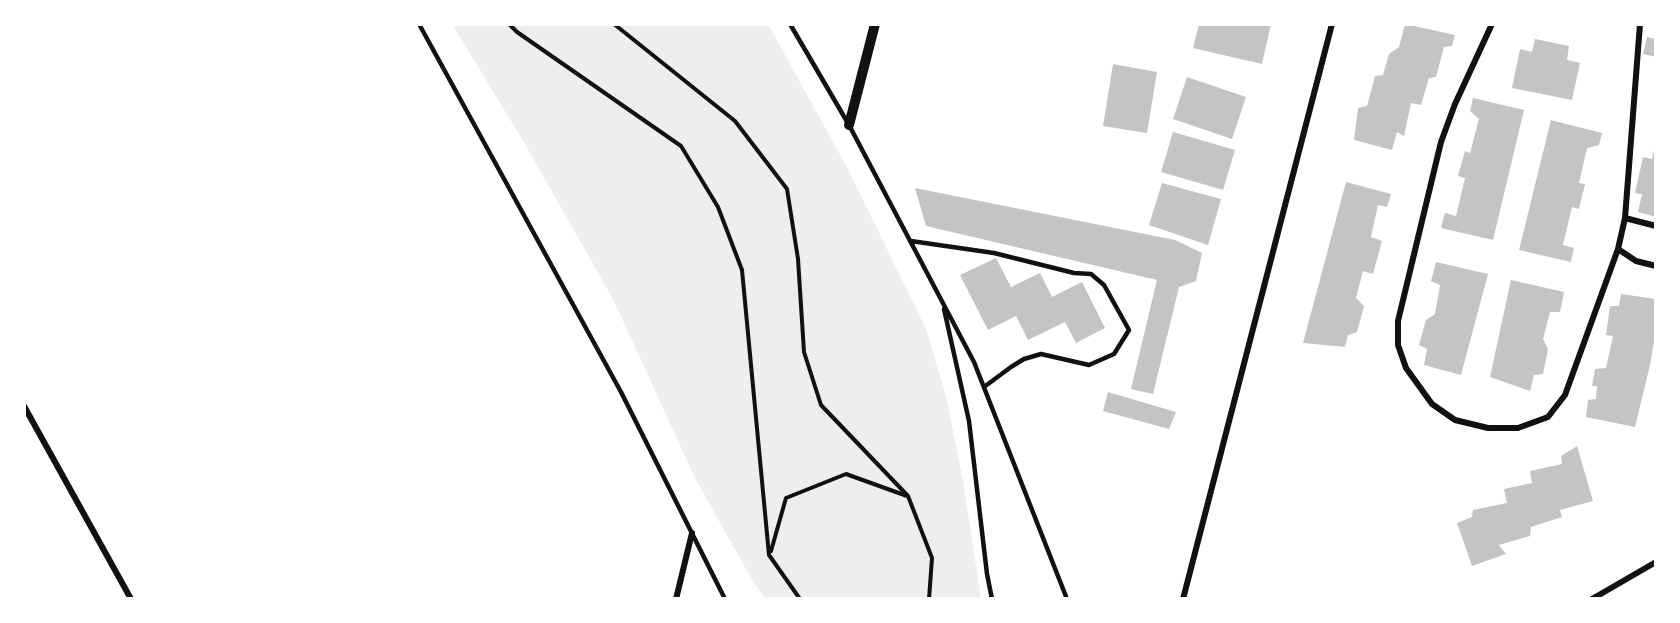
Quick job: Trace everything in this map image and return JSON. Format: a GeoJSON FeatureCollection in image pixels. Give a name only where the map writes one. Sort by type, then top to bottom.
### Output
{"type":"FeatureCollection","features":[{"type":"Feature","properties":{"kind":"street"},"geometry":{"type":"LineString","coordinates":[[849,124],[875,24]]}},
{"type":"Feature","properties":{"kind":"street"},"geometry":{"type":"LineString","coordinates":[[1183,599],[1332,24]]}},
{"type":"Feature","properties":{"kind":"street"},"geometry":{"type":"LineString","coordinates":[[1492,24],[1455,104],[1442,142],[1398,321],[1398,345],[1406,368],[1432,404],[1455,420],[1488,428],[1518,428],[1548,417],[1565,395],[1618,249],[1625,218],[1640,24]]}},
{"type":"Feature","properties":{"kind":"street"},"geometry":{"type":"LineString","coordinates":[[1625,218],[1656,226]]}},
{"type":"Feature","properties":{"kind":"street"},"geometry":{"type":"LineString","coordinates":[[1618,249],[1636,261],[1656,266]]}},
{"type":"Feature","properties":{"kind":"street"},"geometry":{"type":"LineString","coordinates":[[24,405],[131,599]]}},
{"type":"Feature","properties":{"kind":"street"},"geometry":{"type":"LineString","coordinates":[[675,599],[692,533]]}},
{"type":"Feature","properties":{"kind":"street"},"geometry":{"type":"LineString","coordinates":[[1592,599],[1656,562]]}},
{"type":"Feature","properties":{"kind":"lane"},"geometry":{"type":"LineString","coordinates":[[419,24],[621,392],[725,599]]}},
{"type":"Feature","properties":{"kind":"lane"},"geometry":{"type":"LineString","coordinates":[[790,24],[849,124],[974,362],[1066,599]]}},
{"type":"Feature","properties":{"kind":"lane"},"geometry":{"type":"LineString","coordinates":[[910,241],[994,253],[1074,273],[1091,274],[1104,285],[1129,330],[1114,354],[1089,365],[1041,354],[1011,367],[984,387]]}},
{"type":"Feature","properties":{"kind":"lane"},"geometry":{"type":"LineString","coordinates":[[942,302],[969,422],[992,599]]}},
{"type":"Feature","properties":{"kind":"path"},"geometry":{"type":"LineString","coordinates":[[509,24],[517,32],[681,146],[718,207],[742,270],[770,555],[800,599]]}},
{"type":"Feature","properties":{"kind":"path"},"geometry":{"type":"LineString","coordinates":[[614,24],[735,121],[787,189],[798,259],[804,352],[821,405],[908,496],[932,558],[929,599]]}},
{"type":"Feature","properties":{"kind":"path"},"geometry":{"type":"LineString","coordinates":[[770,555],[786,498],[846,474],[908,496]]}},
{"type":"Feature","properties":{"kind":"shaded area"},"geometry":{"type":"Polygon","coordinates":[[[452,24],[768,24],[849,171],[926,329],[946,396],[963,481],[981,599],[765,599],[695,478],[613,299],[522,139],[452,24]]]}},
{"type":"Feature","properties":{"kind":"building"},"geometry":{"type":"Polygon","coordinates":[[[1199,24],[1271,24],[1262,64],[1193,48],[1199,24]]]}},
{"type":"Feature","properties":{"kind":"building"},"geometry":{"type":"Polygon","coordinates":[[[1405,24],[1455,35],[1452,46],[1444,47],[1436,77],[1429,78],[1421,105],[1411,103],[1404,136],[1397,132],[1392,150],[1354,140],[1358,108],[1367,106],[1375,76],[1383,75],[1389,54],[1399,47],[1405,24]]]}},
{"type":"Feature","properties":{"kind":"building"},"geometry":{"type":"Polygon","coordinates":[[[1647,37],[1656,39],[1656,57],[1643,54],[1647,37]]]}},
{"type":"Feature","properties":{"kind":"building"},"geometry":{"type":"Polygon","coordinates":[[[1535,39],[1569,46],[1567,60],[1580,63],[1572,100],[1512,88],[1520,49],[1532,52],[1535,39]]]}},
{"type":"Feature","properties":{"kind":"building"},"geometry":{"type":"Polygon","coordinates":[[[1113,64],[1157,72],[1147,133],[1103,126],[1113,64]]]}},
{"type":"Feature","properties":{"kind":"building"},"geometry":{"type":"Polygon","coordinates":[[[1187,77],[1246,97],[1232,139],[1173,119],[1187,77]]]}},
{"type":"Feature","properties":{"kind":"building"},"geometry":{"type":"Polygon","coordinates":[[[1473,98],[1524,110],[1493,240],[1441,228],[1445,213],[1456,216],[1465,178],[1458,176],[1465,151],[1470,153],[1479,119],[1470,111],[1473,98]]]}},
{"type":"Feature","properties":{"kind":"building"},"geometry":{"type":"Polygon","coordinates":[[[1551,120],[1602,133],[1599,145],[1587,148],[1579,183],[1585,184],[1579,209],[1572,207],[1563,245],[1574,248],[1571,262],[1519,250],[1551,120]]]}},
{"type":"Feature","properties":{"kind":"building"},"geometry":{"type":"Polygon","coordinates":[[[1173,132],[1235,150],[1223,190],[1161,172],[1173,132]]]}},
{"type":"Feature","properties":{"kind":"building"},"geometry":{"type":"Polygon","coordinates":[[[1655,146],[1656,217],[1638,212],[1642,194],[1635,193],[1643,157],[1652,159],[1655,146]]]}},
{"type":"Feature","properties":{"kind":"building"},"geometry":{"type":"Polygon","coordinates":[[[1346,182],[1391,194],[1387,207],[1378,205],[1371,237],[1382,241],[1373,274],[1363,271],[1356,298],[1364,306],[1357,332],[1348,335],[1345,347],[1303,343],[1346,182]]]}},
{"type":"Feature","properties":{"kind":"building"},"geometry":{"type":"Polygon","coordinates":[[[1162,183],[1221,199],[1208,245],[1149,225],[1162,183]]]}},
{"type":"Feature","properties":{"kind":"building"},"geometry":{"type":"Polygon","coordinates":[[[915,188],[1175,240],[1202,253],[1196,281],[1179,287],[1153,394],[1131,389],[1157,280],[926,226],[915,188]]]}},
{"type":"Feature","properties":{"kind":"building"},"geometry":{"type":"Polygon","coordinates":[[[996,258],[1011,287],[1040,273],[1052,297],[1082,282],[1105,328],[1076,343],[1065,322],[1028,340],[1016,316],[988,330],[960,275],[996,258]]]}},
{"type":"Feature","properties":{"kind":"building"},"geometry":{"type":"Polygon","coordinates":[[[1436,262],[1488,274],[1461,375],[1424,365],[1427,349],[1419,345],[1426,320],[1435,314],[1440,285],[1431,281],[1436,262]]]}},
{"type":"Feature","properties":{"kind":"building"},"geometry":{"type":"Polygon","coordinates":[[[1511,280],[1564,292],[1560,312],[1550,312],[1543,339],[1548,349],[1543,374],[1534,375],[1530,391],[1490,377],[1511,280]]]}},
{"type":"Feature","properties":{"kind":"building"},"geometry":{"type":"Polygon","coordinates":[[[1621,294],[1656,299],[1656,329],[1635,427],[1586,417],[1588,400],[1596,399],[1597,386],[1592,386],[1595,369],[1606,368],[1613,336],[1606,335],[1610,306],[1619,306],[1621,294]]]}},
{"type":"Feature","properties":{"kind":"building"},"geometry":{"type":"Polygon","coordinates":[[[1108,392],[1176,412],[1169,429],[1103,411],[1108,392]]]}},
{"type":"Feature","properties":{"kind":"building"},"geometry":{"type":"Polygon","coordinates":[[[1577,446],[1593,501],[1560,510],[1562,517],[1531,527],[1530,536],[1499,545],[1506,554],[1472,566],[1457,523],[1472,517],[1473,510],[1507,503],[1504,489],[1532,483],[1530,471],[1562,464],[1561,456],[1577,446]]]}}]}
